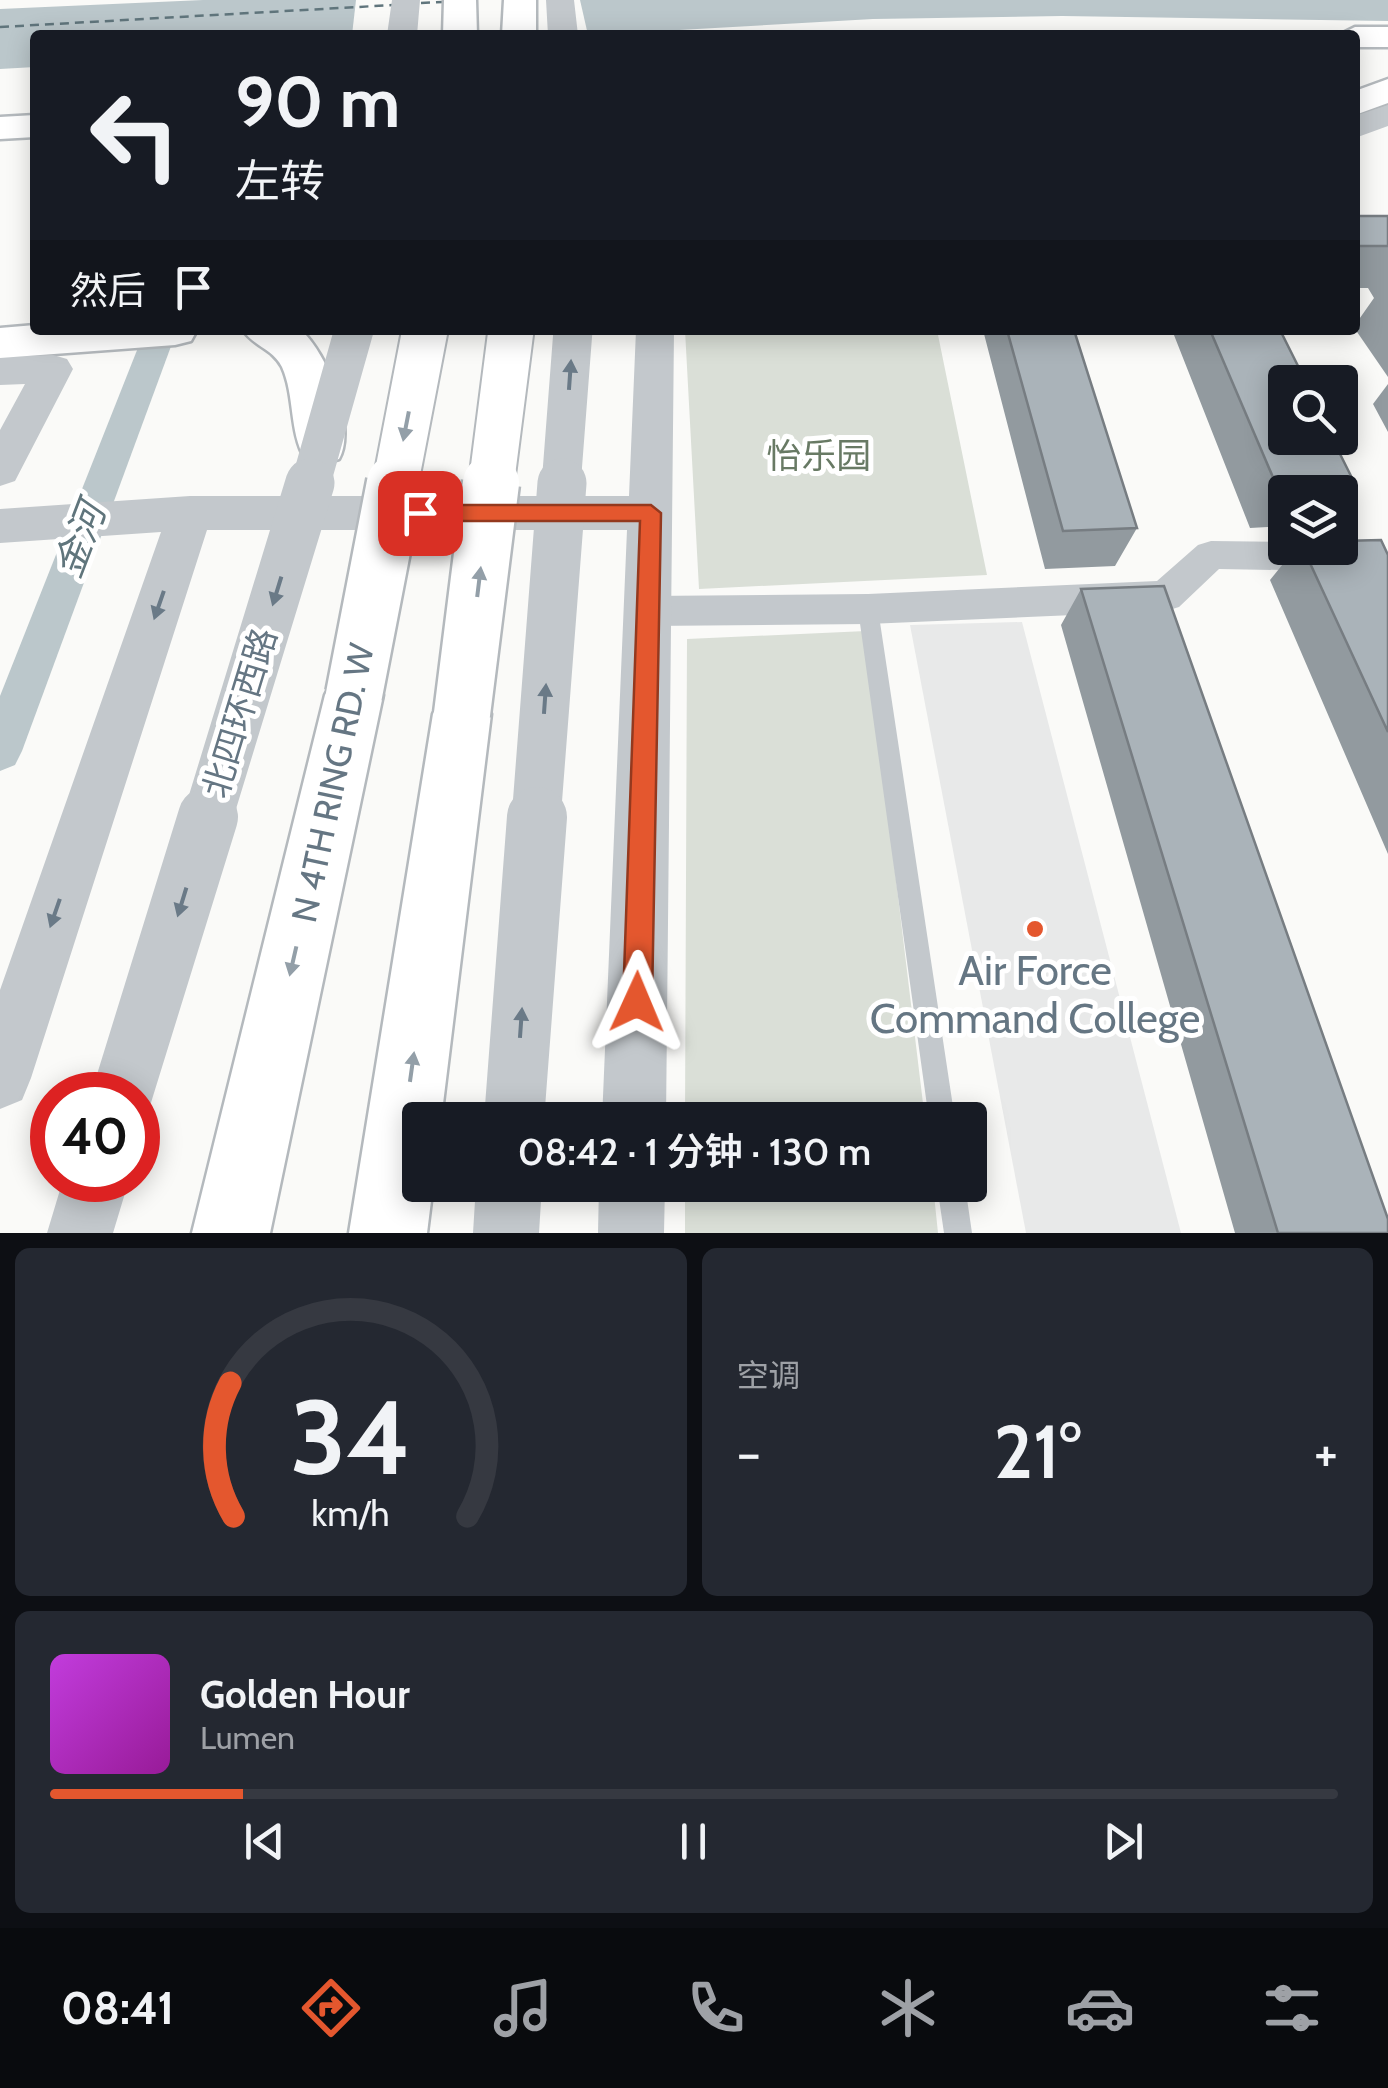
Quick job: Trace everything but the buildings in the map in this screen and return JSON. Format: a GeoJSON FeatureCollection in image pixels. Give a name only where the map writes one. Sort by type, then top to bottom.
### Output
{"type":"FeatureCollection","features":[{"type":"Feature","properties":{"kind":"highway"},"geometry":{"type":"LineString","coordinates":[[460,0],[460,30]]}},
{"type":"Feature","properties":{"kind":"highway"},"geometry":{"type":"LineString","coordinates":[[519,30],[520,0]]}},
{"type":"Feature","properties":{"kind":"highway"},"geometry":{"type":"LineString","coordinates":[[1360,37],[1388,37]]}},
{"type":"Feature","properties":{"kind":"highway"},"geometry":{"type":"LineString","coordinates":[[1360,102],[1388,90]]}},
{"type":"Feature","properties":{"kind":"highway"},"geometry":{"type":"LineString","coordinates":[[0,327],[30,324]]}},
{"type":"Feature","properties":{"kind":"highway"},"geometry":{"type":"LineString","coordinates":[[0,343],[108,335]]}},
{"type":"Feature","properties":{"kind":"highway"},"geometry":{"type":"LineString","coordinates":[[280,335],[306,360],[322,446]]}},
{"type":"Feature","properties":{"kind":"highway","name":"N 4TH RING RD. W"},"geometry":{"type":"LineString","coordinates":[[231,1233],[354,695],[424,335]]}},
{"type":"Feature","properties":{"kind":"highway"},"geometry":{"type":"LineString","coordinates":[[388,1233],[462,714],[510,335]]}},
{"type":"Feature","properties":{"kind":"street"},"geometry":{"type":"LineString","coordinates":[[403,30],[406,0]]}},
{"type":"Feature","properties":{"kind":"street"},"geometry":{"type":"LineString","coordinates":[[560,0],[563,30]]}},
{"type":"Feature","properties":{"kind":"street"},"geometry":{"type":"LineString","coordinates":[[1360,126],[1388,114]]}},
{"type":"Feature","properties":{"kind":"street","name":"北四环西路"},"geometry":{"type":"LineString","coordinates":[[129,1072],[353,335]]}},
{"type":"Feature","properties":{"kind":"street"},"geometry":{"type":"LineString","coordinates":[[515,1102],[573,335]]}},
{"type":"Feature","properties":{"kind":"street"},"geometry":{"type":"LineString","coordinates":[[634,1102],[656,335]]}},
{"type":"Feature","properties":{"kind":"street"},"geometry":{"type":"LineString","coordinates":[[0,371],[54,369],[0,470]]}},
{"type":"Feature","properties":{"kind":"street"},"geometry":{"type":"LineString","coordinates":[[0,526],[190,513],[651,513]]}},
{"type":"Feature","properties":{"kind":"street"},"geometry":{"type":"LineString","coordinates":[[0,1078],[190,513]]}},
{"type":"Feature","properties":{"kind":"street"},"geometry":{"type":"LineString","coordinates":[[648,611],[868,609],[1166,596],[1211,555],[1380,558]]}},
{"type":"Feature","properties":{"kind":"street"},"geometry":{"type":"LineString","coordinates":[[80,1233],[89,1202]]}},
{"type":"Feature","properties":{"kind":"street"},"geometry":{"type":"LineString","coordinates":[[506,1233],[508,1202]]}},
{"type":"Feature","properties":{"kind":"street"},"geometry":{"type":"LineString","coordinates":[[631,1233],[632,1202]]}},
{"type":"Feature","properties":{"kind":"lane"},"geometry":{"type":"LineString","coordinates":[[868,609],[939,1102]]}},
{"type":"Feature","properties":{"kind":"lane"},"geometry":{"type":"LineString","coordinates":[[953,1202],[958,1233]]}},
{"type":"Feature","properties":{"kind":"shaded area"},"geometry":{"type":"Polygon","coordinates":[[[203,0],[1388,0],[1388,21],[1062,16],[873,19],[678,30],[30,30],[30,67],[0,69],[0,9],[203,0]]]}},
{"type":"Feature","properties":{"kind":"shaded area","name":"Air Force Command College"},"geometry":{"type":"Polygon","coordinates":[[[1022,622],[1181,1233],[1026,1233],[910,625],[1022,622]]]}},
{"type":"Feature","properties":{"kind":"green space","name":"怡乐园"},"geometry":{"type":"Polygon","coordinates":[[[685,335],[938,335],[987,575],[699,589],[685,335]]]}},
{"type":"Feature","properties":{"kind":"green space"},"geometry":{"type":"Polygon","coordinates":[[[866,631],[923,1102],[685,1102],[687,639],[866,631]]]}},
{"type":"Feature","properties":{"kind":"green space"},"geometry":{"type":"Polygon","coordinates":[[[685,1202],[935,1202],[938,1233],[685,1233],[685,1202]]]}},
{"type":"Feature","properties":{"kind":"pier"},"geometry":{"type":"Polygon","coordinates":[[[356,0],[580,0],[587,30],[353,30],[356,0]]]}},
{"type":"Feature","properties":{"kind":"waterway","name":"金河"},"geometry":{"type":"LineString","coordinates":[[0,751],[159,335]]}},
{"type":"Feature","properties":{"kind":"ferry route"},"geometry":{"type":"LineString","coordinates":[[421,3],[443,2]]}},
{"type":"Feature","properties":{"kind":"ferry route"},"geometry":{"type":"LineString","coordinates":[[0,27],[393,5]]}},
{"type":"Feature","properties":{"kind":"place","name":"Air Force Command College"},"geometry":{"type":"Point","coordinates":[1035,929]}},
{"type":"Feature","properties":{"kind":"route"},"geometry":{"type":"LineString","coordinates":[[420,513],[651,513],[637,1002]]}}]}
